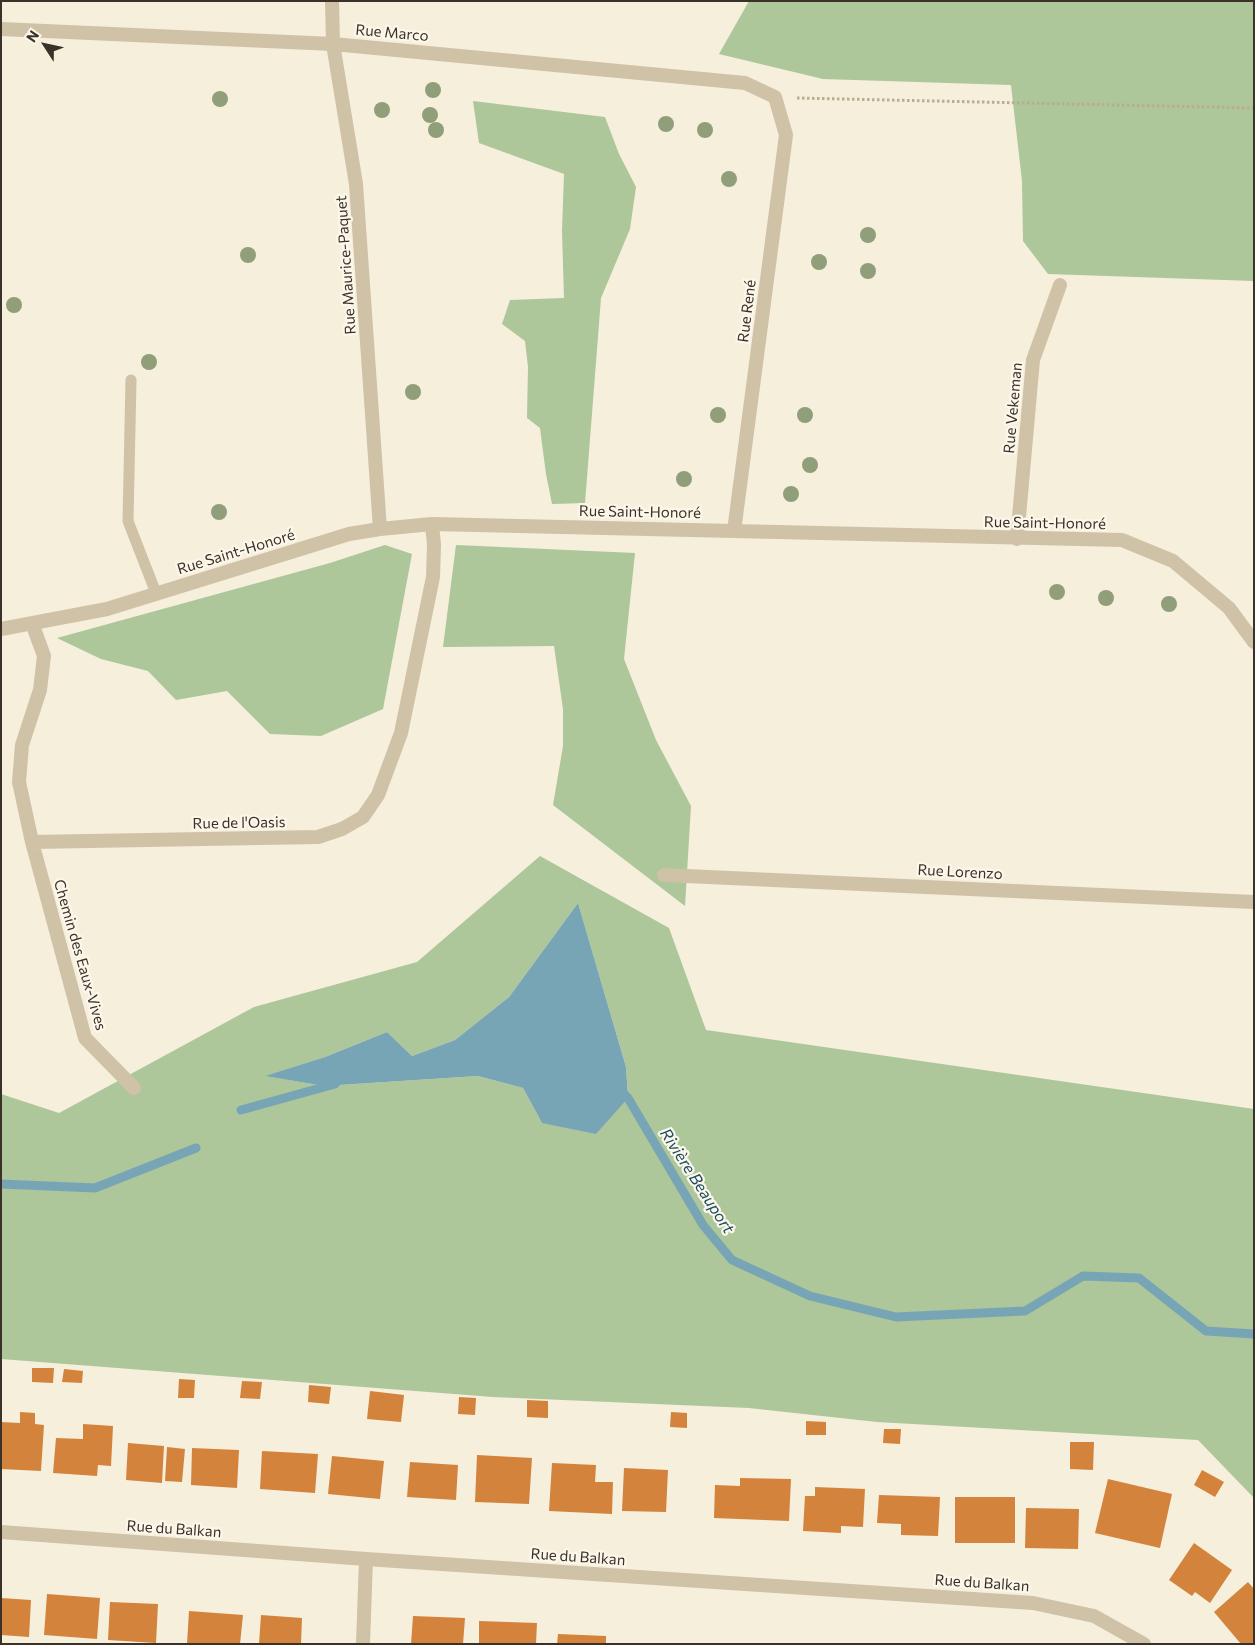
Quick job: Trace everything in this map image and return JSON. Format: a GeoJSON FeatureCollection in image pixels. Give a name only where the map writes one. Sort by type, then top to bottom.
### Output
{"type":"FeatureCollection","features":[{"type":"Feature","properties":{"kind":"street","name":"Rue Maurice-Paquet"},"geometry":{"type":"LineString","coordinates":[[332,1],[333,44],[356,184],[380,529]]}},
{"type":"Feature","properties":{"kind":"street","name":"Rue Marco"},"geometry":{"type":"LineString","coordinates":[[1,29],[333,44],[745,83],[775,97]]}},
{"type":"Feature","properties":{"kind":"street","name":"Rue René"},"geometry":{"type":"LineString","coordinates":[[734,531],[786,135],[775,97]]}},
{"type":"Feature","properties":{"kind":"street","name":"Rue Vekeman"},"geometry":{"type":"LineString","coordinates":[[1017,539],[1032,360],[1060,285]]}},
{"type":"Feature","properties":{"kind":"street","name":"Rue Saint-Honoré"},"geometry":{"type":"LineString","coordinates":[[1,629],[107,608],[349,534],[432,524],[1122,540],[1173,561],[1229,608],[1254,642]]}},
{"type":"Feature","properties":{"kind":"street","name":"Rue de l'Oasis"},"geometry":{"type":"LineString","coordinates":[[32,842],[318,838],[342,829],[363,817],[378,795],[401,733],[433,577],[434,545],[432,524]]}},
{"type":"Feature","properties":{"kind":"street"},"geometry":{"type":"LineString","coordinates":[[32,623],[44,656],[40,690],[22,745],[19,782],[32,842]]}},
{"type":"Feature","properties":{"kind":"street","name":"Chemin des Eaux-Vives"},"geometry":{"type":"LineString","coordinates":[[32,842],[85,1038],[134,1088]]}},
{"type":"Feature","properties":{"kind":"street","name":"Rue Lorenzo"},"geometry":{"type":"LineString","coordinates":[[664,875],[1254,902]]}},
{"type":"Feature","properties":{"kind":"street","name":"Rue du Balkan"},"geometry":{"type":"LineString","coordinates":[[1,1532],[366,1559],[1033,1603],[1094,1616],[1144,1644]]}},
{"type":"Feature","properties":{"kind":"street"},"geometry":{"type":"LineString","coordinates":[[363,1644],[366,1559]]}},
{"type":"Feature","properties":{"kind":"lane"},"geometry":{"type":"LineString","coordinates":[[131,380],[128,521],[156,594]]}},
{"type":"Feature","properties":{"kind":"path"},"geometry":{"type":"LineString","coordinates":[[775,97],[1254,108]]}},
{"type":"Feature","properties":{"kind":"green space"},"geometry":{"type":"Polygon","coordinates":[[[749,1],[1254,1],[1254,281],[1048,274],[1023,241],[1022,181],[1011,85],[823,79],[719,54],[749,1]]]}},
{"type":"Feature","properties":{"kind":"green space"},"geometry":{"type":"Polygon","coordinates":[[[473,101],[605,117],[619,154],[636,187],[630,229],[601,298],[585,503],[552,504],[540,428],[527,418],[528,367],[525,341],[502,324],[510,300],[564,298],[562,231],[564,174],[479,143],[473,101]]]}},
{"type":"Feature","properties":{"kind":"green space"},"geometry":{"type":"Polygon","coordinates":[[[385,545],[412,554],[383,709],[321,736],[270,734],[227,691],[176,700],[148,671],[101,659],[57,638],[330,563],[385,545]]]}},
{"type":"Feature","properties":{"kind":"green space"},"geometry":{"type":"Polygon","coordinates":[[[456,545],[635,553],[624,659],[656,740],[691,806],[685,906],[553,805],[563,746],[563,709],[554,646],[443,647],[456,545]]]}},
{"type":"Feature","properties":{"kind":"green space"},"geometry":{"type":"Polygon","coordinates":[[[540,856],[669,928],[706,1030],[1254,1109],[1254,1498],[1198,1440],[877,1422],[749,1408],[493,1397],[1,1359],[1,1094],[59,1113],[254,1007],[417,962],[540,856]],[[578,903],[509,997],[455,1040],[412,1056],[387,1032],[325,1057],[266,1076],[324,1086],[478,1076],[523,1088],[542,1123],[628,1098],[626,1067],[578,903]]]}},
{"type":"Feature","properties":{"kind":"water"},"geometry":{"type":"Polygon","coordinates":[[[578,903],[626,1067],[628,1098],[596,1134],[542,1123],[523,1088],[478,1076],[324,1086],[265,1076],[325,1057],[387,1032],[412,1056],[455,1040],[509,997],[578,903]]]}},
{"type":"Feature","properties":{"kind":"building"},"geometry":{"type":"Polygon","coordinates":[[[32,1368],[54,1368],[53,1383],[32,1382],[32,1368]]]}},
{"type":"Feature","properties":{"kind":"building"},"geometry":{"type":"Polygon","coordinates":[[[64,1369],[83,1371],[82,1383],[62,1382],[64,1369]]]}},
{"type":"Feature","properties":{"kind":"building"},"geometry":{"type":"Polygon","coordinates":[[[179,1379],[195,1380],[194,1398],[178,1398],[179,1379]]]}},
{"type":"Feature","properties":{"kind":"building"},"geometry":{"type":"Polygon","coordinates":[[[242,1381],[262,1382],[260,1399],[240,1398],[242,1381]]]}},
{"type":"Feature","properties":{"kind":"building"},"geometry":{"type":"Polygon","coordinates":[[[309,1385],[331,1387],[329,1404],[308,1402],[309,1385]]]}},
{"type":"Feature","properties":{"kind":"building"},"geometry":{"type":"Polygon","coordinates":[[[370,1391],[404,1395],[401,1422],[367,1419],[370,1391]]]}},
{"type":"Feature","properties":{"kind":"building"},"geometry":{"type":"Polygon","coordinates":[[[459,1397],[476,1398],[475,1415],[458,1414],[459,1397]]]}},
{"type":"Feature","properties":{"kind":"building"},"geometry":{"type":"Polygon","coordinates":[[[527,1400],[548,1401],[548,1418],[527,1417],[527,1400]]]}},
{"type":"Feature","properties":{"kind":"building"},"geometry":{"type":"Polygon","coordinates":[[[20,1412],[35,1413],[35,1424],[44,1425],[41,1471],[1,1469],[1,1422],[20,1423],[20,1412]]]}},
{"type":"Feature","properties":{"kind":"building"},"geometry":{"type":"Polygon","coordinates":[[[671,1412],[687,1413],[687,1428],[670,1427],[671,1412]]]}},
{"type":"Feature","properties":{"kind":"building"},"geometry":{"type":"Polygon","coordinates":[[[806,1421],[826,1422],[826,1435],[806,1435],[806,1421]]]}},
{"type":"Feature","properties":{"kind":"building"},"geometry":{"type":"Polygon","coordinates":[[[83,1424],[113,1426],[111,1466],[98,1465],[97,1476],[53,1473],[56,1438],[83,1439],[83,1424]]]}},
{"type":"Feature","properties":{"kind":"building"},"geometry":{"type":"Polygon","coordinates":[[[884,1429],[901,1429],[900,1444],[883,1443],[884,1429]]]}},
{"type":"Feature","properties":{"kind":"building"},"geometry":{"type":"Polygon","coordinates":[[[1070,1442],[1094,1442],[1093,1470],[1070,1469],[1070,1442]]]}},
{"type":"Feature","properties":{"kind":"building"},"geometry":{"type":"Polygon","coordinates":[[[128,1443],[164,1446],[162,1483],[126,1480],[128,1443]]]}},
{"type":"Feature","properties":{"kind":"building"},"geometry":{"type":"Polygon","coordinates":[[[167,1447],[185,1449],[182,1482],[165,1481],[167,1447]]]}},
{"type":"Feature","properties":{"kind":"building"},"geometry":{"type":"Polygon","coordinates":[[[192,1448],[239,1450],[237,1488],[191,1485],[192,1448]]]}},
{"type":"Feature","properties":{"kind":"building"},"geometry":{"type":"Polygon","coordinates":[[[262,1451],[318,1454],[315,1493],[260,1489],[262,1451]]]}},
{"type":"Feature","properties":{"kind":"building"},"geometry":{"type":"Polygon","coordinates":[[[477,1455],[532,1458],[529,1504],[475,1502],[477,1455]]]}},
{"type":"Feature","properties":{"kind":"building"},"geometry":{"type":"Polygon","coordinates":[[[332,1456],[384,1461],[380,1499],[328,1494],[332,1456]]]}},
{"type":"Feature","properties":{"kind":"building"},"geometry":{"type":"Polygon","coordinates":[[[410,1462],[458,1465],[456,1500],[407,1497],[410,1462]]]}},
{"type":"Feature","properties":{"kind":"building"},"geometry":{"type":"Polygon","coordinates":[[[552,1463],[596,1465],[595,1482],[613,1482],[612,1514],[549,1511],[552,1463]]]}},
{"type":"Feature","properties":{"kind":"building"},"geometry":{"type":"Polygon","coordinates":[[[624,1468],[668,1470],[666,1512],[622,1511],[624,1468]]]}},
{"type":"Feature","properties":{"kind":"building"},"geometry":{"type":"Polygon","coordinates":[[[1202,1470],[1224,1482],[1215,1497],[1194,1485],[1202,1470]]]}},
{"type":"Feature","properties":{"kind":"building"},"geometry":{"type":"Polygon","coordinates":[[[740,1478],[791,1479],[789,1521],[714,1518],[715,1485],[740,1486],[740,1478]]]}},
{"type":"Feature","properties":{"kind":"building"},"geometry":{"type":"Polygon","coordinates":[[[1108,1479],[1172,1494],[1160,1548],[1095,1533],[1108,1479]]]}},
{"type":"Feature","properties":{"kind":"building"},"geometry":{"type":"Polygon","coordinates":[[[815,1487],[865,1489],[863,1527],[841,1526],[841,1533],[803,1531],[805,1496],[815,1496],[815,1487]]]}},
{"type":"Feature","properties":{"kind":"building"},"geometry":{"type":"Polygon","coordinates":[[[879,1495],[940,1497],[938,1536],[901,1535],[901,1524],[877,1523],[879,1495]]]}},
{"type":"Feature","properties":{"kind":"building"},"geometry":{"type":"Polygon","coordinates":[[[955,1497],[1015,1497],[1015,1543],[955,1543],[955,1497]]]}},
{"type":"Feature","properties":{"kind":"building"},"geometry":{"type":"Polygon","coordinates":[[[1026,1508],[1079,1509],[1078,1549],[1025,1548],[1026,1508]]]}},
{"type":"Feature","properties":{"kind":"building"},"geometry":{"type":"Polygon","coordinates":[[[1194,1543],[1232,1570],[1210,1603],[1195,1592],[1192,1596],[1169,1580],[1194,1543]]]}},
{"type":"Feature","properties":{"kind":"building"},"geometry":{"type":"Polygon","coordinates":[[[1248,1582],[1254,1589],[1254,1644],[1241,1644],[1214,1612],[1248,1582]]]}},
{"type":"Feature","properties":{"kind":"building"},"geometry":{"type":"Polygon","coordinates":[[[47,1594],[100,1598],[97,1639],[44,1635],[47,1594]]]}},
{"type":"Feature","properties":{"kind":"building"},"geometry":{"type":"Polygon","coordinates":[[[1,1598],[31,1600],[29,1637],[1,1635],[1,1598]]]}},
{"type":"Feature","properties":{"kind":"building"},"geometry":{"type":"Polygon","coordinates":[[[110,1602],[158,1604],[156,1643],[108,1640],[110,1602]]]}},
{"type":"Feature","properties":{"kind":"building"},"geometry":{"type":"Polygon","coordinates":[[[189,1611],[243,1615],[240,1644],[187,1644],[189,1611]]]}},
{"type":"Feature","properties":{"kind":"building"},"geometry":{"type":"Polygon","coordinates":[[[261,1615],[302,1618],[301,1644],[259,1644],[261,1615]]]}},
{"type":"Feature","properties":{"kind":"building"},"geometry":{"type":"Polygon","coordinates":[[[413,1616],[465,1618],[463,1644],[411,1644],[413,1616]]]}},
{"type":"Feature","properties":{"kind":"building"},"geometry":{"type":"Polygon","coordinates":[[[479,1621],[537,1623],[536,1644],[479,1644],[479,1621]]]}},
{"type":"Feature","properties":{"kind":"building"},"geometry":{"type":"Polygon","coordinates":[[[558,1634],[606,1636],[606,1644],[557,1644],[558,1634]]]}},
{"type":"Feature","properties":{"kind":"waterway","name":"Rivière Beauport"},"geometry":{"type":"LineString","coordinates":[[241,1110],[335,1084]]}},
{"type":"Feature","properties":{"kind":"waterway","name":"Rivière Beauport"},"geometry":{"type":"LineString","coordinates":[[620,1090],[628,1098],[703,1225],[732,1260],[810,1296],[896,1317],[1025,1311],[1083,1276],[1139,1278],[1206,1331],[1254,1334]]}},
{"type":"Feature","properties":{"kind":"waterway","name":"Rivière Beauport"},"geometry":{"type":"LineString","coordinates":[[1,1184],[95,1188],[196,1148]]}}]}
